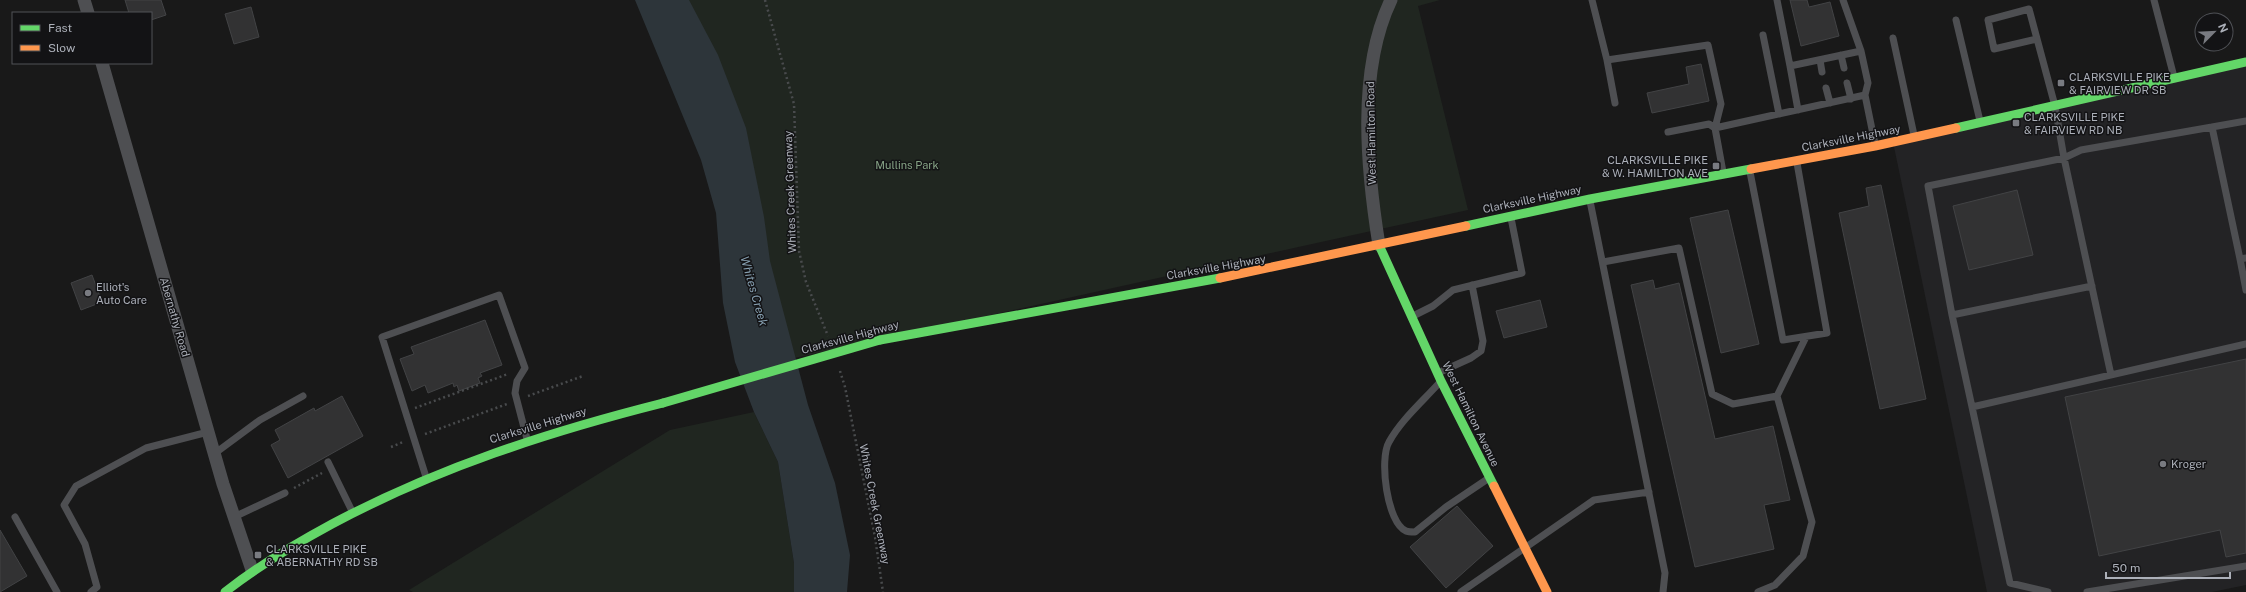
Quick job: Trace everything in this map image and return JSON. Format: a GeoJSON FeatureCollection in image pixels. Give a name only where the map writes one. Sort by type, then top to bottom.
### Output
{"type":"FeatureCollection","features":[{"type":"Feature","properties":{"kind":"main road","name":"Clarksville Highway"},"geometry":{"type":"LineString","coordinates":[[225,592],[252,570],[353,513],[426,478],[527,439],[598,418],[663,403],[880,340],[1265,270],[1590,199],[1875,146],[2246,62]]}},
{"type":"Feature","properties":{"kind":"main road","name":"West Hamilton Avenue"},"geometry":{"type":"LineString","coordinates":[[1379,245],[1440,377],[1547,592]]}},
{"type":"Feature","properties":{"kind":"street"},"geometry":{"type":"LineString","coordinates":[[84,0],[88,12]]}},
{"type":"Feature","properties":{"kind":"street","name":"West Hamilton Road"},"geometry":{"type":"LineString","coordinates":[[1379,245],[1370,165],[1368,89],[1374,51],[1382,20],[1391,0]]}},
{"type":"Feature","properties":{"kind":"street","name":"Abernathy Road"},"geometry":{"type":"LineString","coordinates":[[102,64],[214,454],[252,570]]}},
{"type":"Feature","properties":{"kind":"lane"},"geometry":{"type":"LineString","coordinates":[[1592,0],[1607,60],[1615,103]]}},
{"type":"Feature","properties":{"kind":"lane"},"geometry":{"type":"LineString","coordinates":[[1777,0],[1798,110]]}},
{"type":"Feature","properties":{"kind":"lane"},"geometry":{"type":"LineString","coordinates":[[1843,0],[1861,51],[1868,83],[1865,96],[1875,146]]}},
{"type":"Feature","properties":{"kind":"lane"},"geometry":{"type":"LineString","coordinates":[[2154,0],[2174,79]]}},
{"type":"Feature","properties":{"kind":"lane"},"geometry":{"type":"LineString","coordinates":[[2037,39],[1994,49],[1988,20],[2029,9],[2055,106],[2064,158],[2111,375]]}},
{"type":"Feature","properties":{"kind":"lane"},"geometry":{"type":"LineString","coordinates":[[1956,20],[1980,123]]}},
{"type":"Feature","properties":{"kind":"lane"},"geometry":{"type":"LineString","coordinates":[[1763,35],[1779,114]]}},
{"type":"Feature","properties":{"kind":"lane"},"geometry":{"type":"LineString","coordinates":[[1893,38],[1914,138]]}},
{"type":"Feature","properties":{"kind":"lane"},"geometry":{"type":"LineString","coordinates":[[1607,60],[1708,45],[1721,104],[1715,128],[1723,174]]}},
{"type":"Feature","properties":{"kind":"lane"},"geometry":{"type":"LineString","coordinates":[[1790,66],[1861,51]]}},
{"type":"Feature","properties":{"kind":"lane"},"geometry":{"type":"LineString","coordinates":[[1841,55],[1844,68]]}},
{"type":"Feature","properties":{"kind":"lane"},"geometry":{"type":"LineString","coordinates":[[1820,60],[1822,72]]}},
{"type":"Feature","properties":{"kind":"lane"},"geometry":{"type":"LineString","coordinates":[[1847,83],[1851,99]]}},
{"type":"Feature","properties":{"kind":"lane"},"geometry":{"type":"LineString","coordinates":[[1826,88],[1830,103]]}},
{"type":"Feature","properties":{"kind":"lane"},"geometry":{"type":"LineString","coordinates":[[1668,132],[1709,124],[1715,128],[1865,96]]}},
{"type":"Feature","properties":{"kind":"lane"},"geometry":{"type":"LineString","coordinates":[[2048,592],[2010,583],[1952,316],[1928,186],[2064,158],[2081,150],[2246,121]]}},
{"type":"Feature","properties":{"kind":"lane"},"geometry":{"type":"LineString","coordinates":[[2212,127],[2243,259],[2246,290]]}},
{"type":"Feature","properties":{"kind":"lane"},"geometry":{"type":"LineString","coordinates":[[1750,169],[1783,340],[1806,337],[1827,333],[1797,161]]}},
{"type":"Feature","properties":{"kind":"lane"},"geometry":{"type":"LineString","coordinates":[[1590,199],[1665,573],[1663,592]]}},
{"type":"Feature","properties":{"kind":"lane"},"geometry":{"type":"LineString","coordinates":[[1412,316],[1433,306],[1453,290],[1522,273],[1511,216]]}},
{"type":"Feature","properties":{"kind":"lane"},"geometry":{"type":"LineString","coordinates":[[1603,262],[1679,248],[1712,394],[1733,404],[1777,396]]}},
{"type":"Feature","properties":{"kind":"lane"},"geometry":{"type":"LineString","coordinates":[[1472,285],[1483,341],[1481,351],[1440,377],[1398,429],[1388,444],[1385,462],[1388,500],[1396,521],[1406,531],[1415,532],[1446,507],[1489,478]]}},
{"type":"Feature","properties":{"kind":"lane"},"geometry":{"type":"LineString","coordinates":[[1952,316],[2092,286]]}},
{"type":"Feature","properties":{"kind":"lane"},"geometry":{"type":"LineString","coordinates":[[426,478],[382,337],[499,295],[525,368],[515,387],[527,439]]}},
{"type":"Feature","properties":{"kind":"lane"},"geometry":{"type":"LineString","coordinates":[[1758,592],[1775,585],[1803,556],[1812,522],[1777,396],[1806,337]]}},
{"type":"Feature","properties":{"kind":"lane"},"geometry":{"type":"LineString","coordinates":[[1972,407],[2246,344]]}},
{"type":"Feature","properties":{"kind":"lane"},"geometry":{"type":"LineString","coordinates":[[214,454],[260,420],[303,396]]}},
{"type":"Feature","properties":{"kind":"lane"},"geometry":{"type":"LineString","coordinates":[[91,592],[97,587],[85,544],[64,505],[76,486],[146,448],[208,432]]}},
{"type":"Feature","properties":{"kind":"lane"},"geometry":{"type":"LineString","coordinates":[[330,465],[353,513]]}},
{"type":"Feature","properties":{"kind":"lane"},"geometry":{"type":"LineString","coordinates":[[1461,592],[1594,500],[1649,492]]}},
{"type":"Feature","properties":{"kind":"lane"},"geometry":{"type":"LineString","coordinates":[[234,517],[285,493]]}},
{"type":"Feature","properties":{"kind":"lane"},"geometry":{"type":"LineString","coordinates":[[15,517],[57,592]]}},
{"type":"Feature","properties":{"kind":"lane"},"geometry":{"type":"LineString","coordinates":[[2087,592],[2246,566]]}},
{"type":"Feature","properties":{"kind":"path","name":"Whites Creek Greenway"},"geometry":{"type":"LineString","coordinates":[[765,0],[794,104],[799,251],[806,282],[821,322],[831,340]]}},
{"type":"Feature","properties":{"kind":"path","name":"Whites Creek Greenway"},"geometry":{"type":"LineString","coordinates":[[838,365],[845,387],[875,537],[883,592]]}},
{"type":"Feature","properties":{"kind":"path"},"geometry":{"type":"LineString","coordinates":[[405,411],[525,368]]}},
{"type":"Feature","properties":{"kind":"path"},"geometry":{"type":"LineString","coordinates":[[391,447],[583,376]]}},
{"type":"Feature","properties":{"kind":"path"},"geometry":{"type":"LineString","coordinates":[[285,493],[330,465]]}},
{"type":"Feature","properties":{"kind":"shaded area"},"geometry":{"type":"Polygon","coordinates":[[[2246,62],[2246,585],[2212,592],[1987,592],[1893,142],[2246,62]]]}},
{"type":"Feature","properties":{"kind":"green space","name":"Mullins Park"},"geometry":{"type":"Polygon","coordinates":[[[675,0],[1440,0],[1418,6],[1468,210],[785,360],[675,0]]]}},
{"type":"Feature","properties":{"kind":"green space"},"geometry":{"type":"Polygon","coordinates":[[[754,412],[778,462],[794,563],[794,592],[413,592],[409,590],[670,430],[754,412]]]}},
{"type":"Feature","properties":{"kind":"water","name":"Whites Creek"},"geometry":{"type":"Polygon","coordinates":[[[635,0],[689,0],[718,55],[746,128],[764,217],[770,261],[808,405],[835,483],[850,555],[847,592],[794,592],[794,563],[778,462],[754,412],[735,362],[723,303],[716,213],[701,160],[635,0]]]}},
{"type":"Feature","properties":{"kind":"building"},"geometry":{"type":"Polygon","coordinates":[[[125,0],[161,0],[166,15],[152,20],[152,12],[129,12],[125,0]]]}},
{"type":"Feature","properties":{"kind":"building"},"geometry":{"type":"Polygon","coordinates":[[[1790,0],[1807,0],[1809,7],[1830,2],[1839,36],[1801,46],[1790,0]]]}},
{"type":"Feature","properties":{"kind":"building"},"geometry":{"type":"Polygon","coordinates":[[[251,7],[259,37],[234,44],[225,14],[251,7]]]}},
{"type":"Feature","properties":{"kind":"building"},"geometry":{"type":"Polygon","coordinates":[[[1701,64],[1709,101],[1652,113],[1647,93],[1689,84],[1686,67],[1701,64]]]}},
{"type":"Feature","properties":{"kind":"building"},"geometry":{"type":"Polygon","coordinates":[[[1881,185],[1926,399],[1880,409],[1839,213],[1869,206],[1866,188],[1881,185]]]}},
{"type":"Feature","properties":{"kind":"building"},"geometry":{"type":"Polygon","coordinates":[[[2017,190],[2033,255],[1969,270],[1953,206],[2017,190]]]}},
{"type":"Feature","properties":{"kind":"building"},"geometry":{"type":"Polygon","coordinates":[[[1728,210],[1759,344],[1721,353],[1690,218],[1728,210]]]}},
{"type":"Feature","properties":{"kind":"building"},"geometry":{"type":"Polygon","coordinates":[[[92,275],[102,302],[81,310],[71,283],[92,275]]]}},
{"type":"Feature","properties":{"kind":"building"},"geometry":{"type":"Polygon","coordinates":[[[1653,280],[1655,289],[1679,283],[1715,439],[1773,426],[1790,500],[1764,505],[1774,549],[1695,567],[1631,285],[1653,280]]]}},
{"type":"Feature","properties":{"kind":"building"},"geometry":{"type":"Polygon","coordinates":[[[1540,300],[1547,327],[1504,338],[1496,311],[1540,300]]]}},
{"type":"Feature","properties":{"kind":"building"},"geometry":{"type":"Polygon","coordinates":[[[485,320],[502,365],[480,373],[482,376],[478,378],[480,383],[459,391],[457,385],[454,387],[453,383],[428,393],[425,385],[412,391],[400,359],[414,354],[411,347],[485,320]]]}},
{"type":"Feature","properties":{"kind":"building","name":"Kroger"},"geometry":{"type":"Polygon","coordinates":[[[2246,359],[2246,553],[2226,557],[2220,530],[2099,556],[2065,397],[2246,359]]]}},
{"type":"Feature","properties":{"kind":"building"},"geometry":{"type":"Polygon","coordinates":[[[342,396],[363,436],[288,478],[271,445],[280,440],[275,430],[314,408],[315,411],[342,396]]]}},
{"type":"Feature","properties":{"kind":"building"},"geometry":{"type":"Polygon","coordinates":[[[1457,506],[1493,546],[1446,588],[1410,547],[1457,506]]]}},
{"type":"Feature","properties":{"kind":"building"},"geometry":{"type":"Polygon","coordinates":[[[0,530],[27,576],[0,592],[0,530]]]}},
{"type":"Feature","properties":{"kind":"traffic: fast"},"geometry":{"type":"LineString","coordinates":[[1956,128],[2246,62]]}},
{"type":"Feature","properties":{"kind":"traffic: fast"},"geometry":{"type":"LineString","coordinates":[[1466,226],[1590,199],[1751,169]]}},
{"type":"Feature","properties":{"kind":"traffic: fast"},"geometry":{"type":"LineString","coordinates":[[1379,245],[1441,381],[1494,486]]}},
{"type":"Feature","properties":{"kind":"traffic: fast"},"geometry":{"type":"LineString","coordinates":[[880,340],[1220,278]]}},
{"type":"Feature","properties":{"kind":"traffic: fast"},"geometry":{"type":"LineString","coordinates":[[663,403],[880,340]]}},
{"type":"Feature","properties":{"kind":"traffic: fast"},"geometry":{"type":"LineString","coordinates":[[225,592],[264,564],[304,539],[372,504],[412,486],[494,453],[535,439],[663,403]]}},
{"type":"Feature","properties":{"kind":"traffic: slow"},"geometry":{"type":"LineString","coordinates":[[1751,169],[1875,146],[1956,128]]}},
{"type":"Feature","properties":{"kind":"traffic: slow"},"geometry":{"type":"LineString","coordinates":[[1220,278],[1466,226]]}},
{"type":"Feature","properties":{"kind":"traffic: slow"},"geometry":{"type":"LineString","coordinates":[[1494,486],[1547,592]]}},
{"type":"Feature","properties":{"kind":"place","name":"CLARKSVILLE PIKE & FAIRVIEW DR SB"},"geometry":{"type":"Point","coordinates":[2061,83]}},
{"type":"Feature","properties":{"kind":"place","name":"CLARKSVILLE PIKE & FAIRVIEW RD NB"},"geometry":{"type":"Point","coordinates":[2016,123]}},
{"type":"Feature","properties":{"kind":"place","name":"CLARKSVILLE PIKE & W. HAMILTON AVE"},"geometry":{"type":"Point","coordinates":[1716,166]}},
{"type":"Feature","properties":{"kind":"place","name":"Elliot's Auto Care"},"geometry":{"type":"Point","coordinates":[88,293]}},
{"type":"Feature","properties":{"kind":"place","name":"Kroger"},"geometry":{"type":"Point","coordinates":[2163,464]}},
{"type":"Feature","properties":{"kind":"place","name":"CLARKSVILLE PIKE & ABERNATHY RD SB"},"geometry":{"type":"Point","coordinates":[258,555]}}]}
